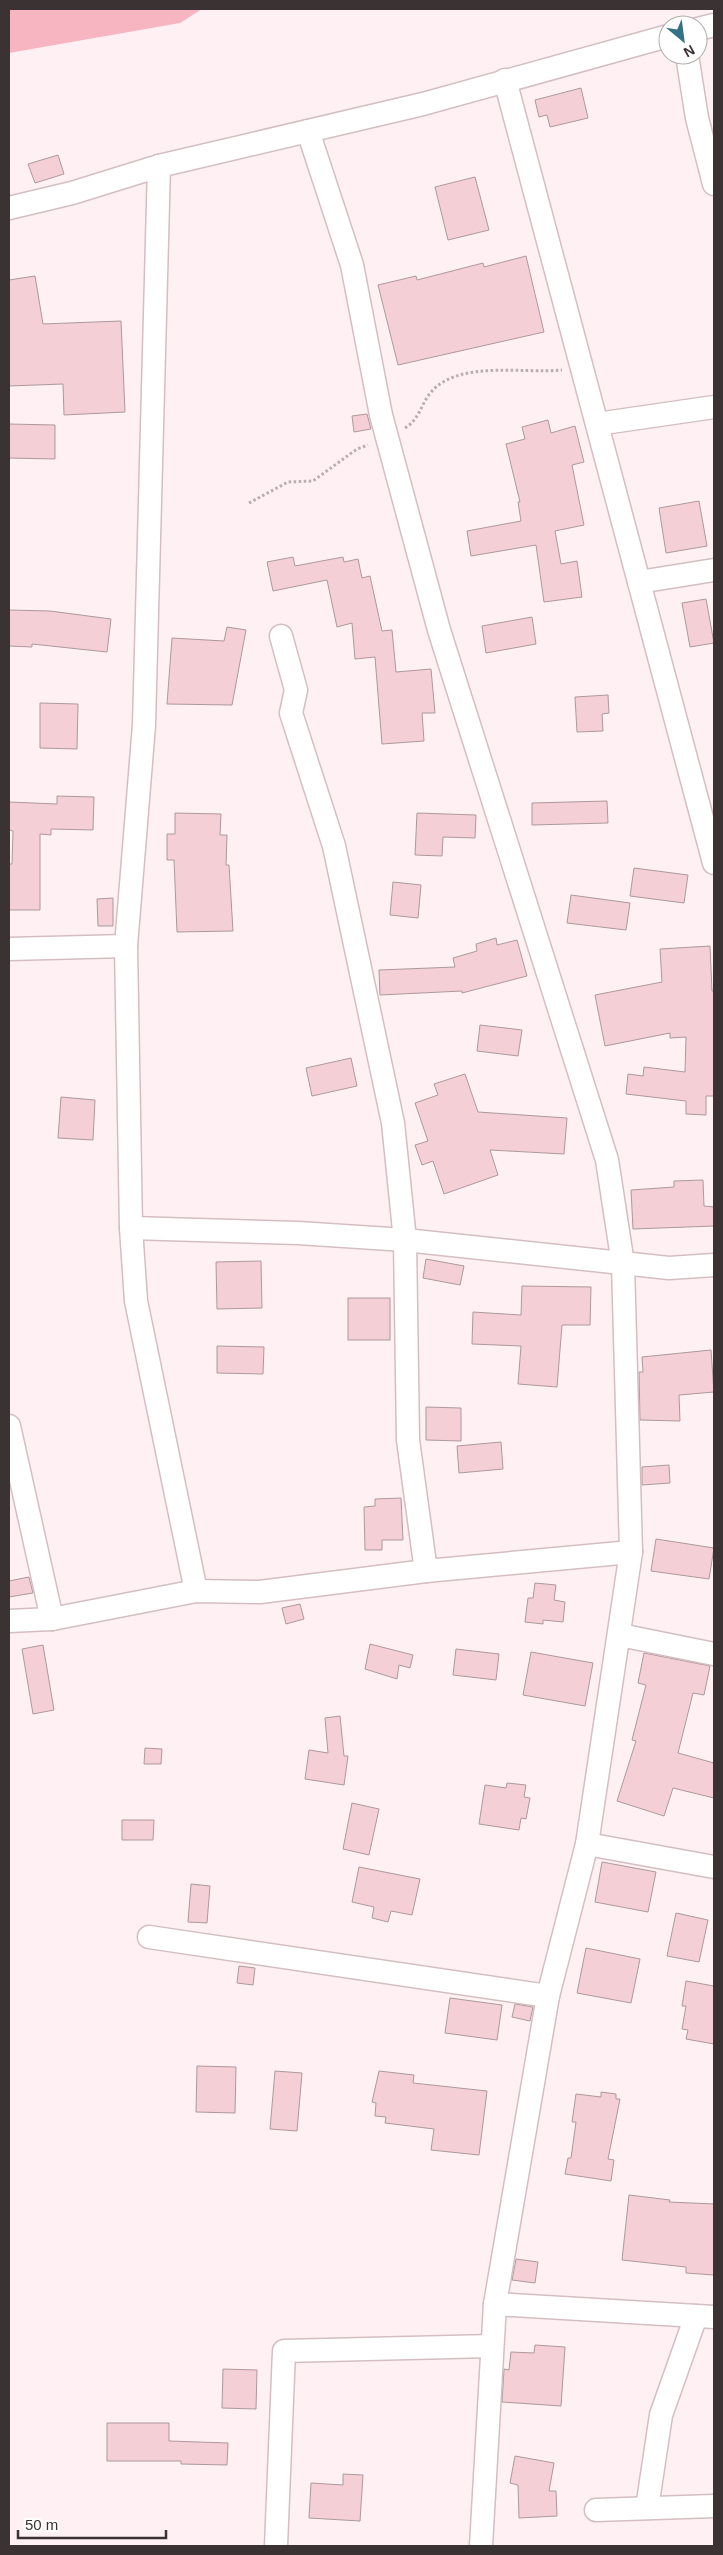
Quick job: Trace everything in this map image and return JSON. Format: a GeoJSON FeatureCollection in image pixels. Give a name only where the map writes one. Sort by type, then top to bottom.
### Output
{"type":"FeatureCollection","features":[{"type":"Feature","properties":{"kind":"street"},"geometry":{"type":"LineString","coordinates":[[9,208],[72,193],[159,166],[423,104],[658,39]]}},
{"type":"Feature","properties":{"kind":"street"},"geometry":{"type":"LineString","coordinates":[[688,65],[697,118],[714,184]]}},
{"type":"Feature","properties":{"kind":"street"},"geometry":{"type":"LineString","coordinates":[[505,80],[714,863]]}},
{"type":"Feature","properties":{"kind":"street"},"geometry":{"type":"LineString","coordinates":[[308,131],[352,265],[387,438],[439,630],[607,1160],[623,1264],[631,1552],[587,1844],[548,1996],[494,2304],[481,2546]]}},
{"type":"Feature","properties":{"kind":"street"},"geometry":{"type":"LineString","coordinates":[[159,166],[144,725],[126,946],[131,1228],[136,1301],[196,1591]]}},
{"type":"Feature","properties":{"kind":"street"},"geometry":{"type":"LineString","coordinates":[[597,424],[714,407]]}},
{"type":"Feature","properties":{"kind":"street"},"geometry":{"type":"LineString","coordinates":[[639,582],[714,570]]}},
{"type":"Feature","properties":{"kind":"street"},"geometry":{"type":"LineString","coordinates":[[281,636],[296,690],[292,713],[334,846],[370,1007],[393,1123],[405,1240],[408,1440],[426,1571]]}},
{"type":"Feature","properties":{"kind":"street"},"geometry":{"type":"LineString","coordinates":[[9,949],[126,946]]}},
{"type":"Feature","properties":{"kind":"street"},"geometry":{"type":"LineString","coordinates":[[131,1228],[298,1233],[405,1240],[669,1268],[714,1265]]}},
{"type":"Feature","properties":{"kind":"street"},"geometry":{"type":"LineString","coordinates":[[9,1426],[52,1619]]}},
{"type":"Feature","properties":{"kind":"street"},"geometry":{"type":"LineString","coordinates":[[9,1620],[52,1619],[196,1591],[260,1592],[426,1571],[631,1552]]}},
{"type":"Feature","properties":{"kind":"street"},"geometry":{"type":"LineString","coordinates":[[620,1635],[714,1654]]}},
{"type":"Feature","properties":{"kind":"street"},"geometry":{"type":"LineString","coordinates":[[587,1844],[714,1867]]}},
{"type":"Feature","properties":{"kind":"street"},"geometry":{"type":"LineString","coordinates":[[149,1937],[548,1996]]}},
{"type":"Feature","properties":{"kind":"street"},"geometry":{"type":"LineString","coordinates":[[494,2304],[705,2317],[661,2415],[647,2508]]}},
{"type":"Feature","properties":{"kind":"street"},"geometry":{"type":"LineString","coordinates":[[276,2546],[284,2350],[492,2346]]}},
{"type":"Feature","properties":{"kind":"street"},"geometry":{"type":"LineString","coordinates":[[596,2510],[714,2506]]}},
{"type":"Feature","properties":{"kind":"path"},"geometry":{"type":"LineString","coordinates":[[249,503],[288,482],[313,480],[357,449],[387,438],[411,424],[424,408],[432,391],[446,382],[468,373],[504,368],[539,372],[582,368]]}},
{"type":"Feature","properties":{"kind":"shaded area"},"geometry":{"type":"Polygon","coordinates":[[[9,9],[202,9],[180,23],[9,53],[9,9]]]}},
{"type":"Feature","properties":{"kind":"building"},"geometry":{"type":"Polygon","coordinates":[[[581,88],[588,118],[550,127],[547,115],[539,117],[535,100],[581,88]]]}},
{"type":"Feature","properties":{"kind":"building"},"geometry":{"type":"Polygon","coordinates":[[[58,155],[64,174],[35,183],[28,164],[58,155]]]}},
{"type":"Feature","properties":{"kind":"building"},"geometry":{"type":"Polygon","coordinates":[[[475,177],[489,230],[448,240],[435,187],[475,177]]]}},
{"type":"Feature","properties":{"kind":"building"},"geometry":{"type":"Polygon","coordinates":[[[526,256],[544,332],[398,365],[378,285],[416,276],[417,280],[483,263],[484,267],[526,256]]]}},
{"type":"Feature","properties":{"kind":"building"},"geometry":{"type":"Polygon","coordinates":[[[35,276],[43,324],[121,321],[125,412],[64,415],[63,384],[9,386],[9,280],[35,276]]]}},
{"type":"Feature","properties":{"kind":"building"},"geometry":{"type":"Polygon","coordinates":[[[367,414],[371,429],[354,432],[352,416],[367,414]]]}},
{"type":"Feature","properties":{"kind":"building"},"geometry":{"type":"Polygon","coordinates":[[[548,420],[551,433],[575,426],[584,462],[572,465],[584,525],[555,531],[561,564],[577,561],[582,597],[544,602],[536,545],[471,556],[467,531],[521,521],[518,502],[520,502],[506,444],[525,439],[522,427],[548,420]]]}},
{"type":"Feature","properties":{"kind":"building"},"geometry":{"type":"Polygon","coordinates":[[[9,424],[55,425],[55,459],[9,458],[9,424]]]}},
{"type":"Feature","properties":{"kind":"building"},"geometry":{"type":"Polygon","coordinates":[[[699,501],[707,546],[666,553],[659,508],[699,501]]]}},
{"type":"Feature","properties":{"kind":"building"},"geometry":{"type":"Polygon","coordinates":[[[293,557],[295,566],[343,557],[344,562],[358,559],[362,578],[370,576],[382,631],[392,630],[396,672],[431,669],[435,713],[422,713],[424,741],[382,744],[375,657],[355,659],[352,623],[337,627],[327,580],[273,591],[267,562],[293,557]]]}},
{"type":"Feature","properties":{"kind":"building"},"geometry":{"type":"Polygon","coordinates":[[[706,599],[714,643],[690,647],[682,603],[706,599]]]}},
{"type":"Feature","properties":{"kind":"building"},"geometry":{"type":"Polygon","coordinates":[[[9,610],[50,611],[111,619],[107,652],[32,644],[32,647],[9,646],[9,610]]]}},
{"type":"Feature","properties":{"kind":"building"},"geometry":{"type":"Polygon","coordinates":[[[532,617],[536,644],[486,653],[482,626],[532,617]]]}},
{"type":"Feature","properties":{"kind":"building"},"geometry":{"type":"Polygon","coordinates":[[[227,627],[246,630],[232,705],[167,704],[172,638],[224,641],[227,627]]]}},
{"type":"Feature","properties":{"kind":"building"},"geometry":{"type":"Polygon","coordinates":[[[608,695],[609,713],[602,714],[603,731],[577,732],[575,697],[608,695]]]}},
{"type":"Feature","properties":{"kind":"building"},"geometry":{"type":"Polygon","coordinates":[[[40,703],[78,704],[77,749],[40,748],[40,703]]]}},
{"type":"Feature","properties":{"kind":"building"},"geometry":{"type":"Polygon","coordinates":[[[57,796],[94,797],[93,830],[51,829],[51,835],[40,834],[40,910],[9,910],[9,864],[12,864],[13,831],[9,830],[9,802],[57,804],[57,796]]]}},
{"type":"Feature","properties":{"kind":"building"},"geometry":{"type":"Polygon","coordinates":[[[607,801],[608,823],[532,825],[532,803],[607,801]]]}},
{"type":"Feature","properties":{"kind":"building"},"geometry":{"type":"Polygon","coordinates":[[[175,813],[221,814],[220,835],[227,835],[226,865],[229,865],[233,931],[177,932],[174,860],[167,860],[167,834],[175,834],[175,813]]]}},
{"type":"Feature","properties":{"kind":"building"},"geometry":{"type":"Polygon","coordinates":[[[417,813],[476,815],[475,838],[443,837],[442,856],[415,855],[417,813]]]}},
{"type":"Feature","properties":{"kind":"building"},"geometry":{"type":"Polygon","coordinates":[[[634,868],[688,875],[684,903],[630,896],[634,868]]]}},
{"type":"Feature","properties":{"kind":"building"},"geometry":{"type":"Polygon","coordinates":[[[393,882],[421,885],[418,918],[390,915],[393,882]]]}},
{"type":"Feature","properties":{"kind":"building"},"geometry":{"type":"Polygon","coordinates":[[[571,895],[630,903],[626,930],[567,923],[571,895]]]}},
{"type":"Feature","properties":{"kind":"building"},"geometry":{"type":"Polygon","coordinates":[[[113,898],[113,926],[98,926],[97,899],[113,898]]]}},
{"type":"Feature","properties":{"kind":"building"},"geometry":{"type":"Polygon","coordinates":[[[496,938],[497,945],[517,940],[527,976],[462,993],[462,991],[380,995],[379,970],[455,967],[453,958],[477,951],[476,944],[496,938]]]}},
{"type":"Feature","properties":{"kind":"building"},"geometry":{"type":"Polygon","coordinates":[[[710,946],[712,991],[714,991],[714,1096],[706,1096],[706,1115],[686,1114],[686,1101],[626,1094],[628,1074],[643,1076],[644,1067],[685,1072],[686,1037],[670,1038],[670,1033],[605,1046],[595,995],[662,982],[660,949],[710,946]]]}},
{"type":"Feature","properties":{"kind":"building"},"geometry":{"type":"Polygon","coordinates":[[[480,1025],[522,1030],[518,1056],[477,1051],[480,1025]]]}},
{"type":"Feature","properties":{"kind":"building"},"geometry":{"type":"Polygon","coordinates":[[[351,1058],[357,1086],[312,1096],[306,1068],[351,1058]]]}},
{"type":"Feature","properties":{"kind":"building"},"geometry":{"type":"Polygon","coordinates":[[[465,1074],[478,1112],[567,1118],[564,1154],[490,1150],[498,1175],[444,1194],[433,1161],[422,1165],[415,1145],[428,1141],[415,1103],[438,1095],[434,1084],[465,1074]]]}},
{"type":"Feature","properties":{"kind":"building"},"geometry":{"type":"Polygon","coordinates":[[[61,1097],[95,1100],[93,1140],[58,1138],[61,1097]]]}},
{"type":"Feature","properties":{"kind":"building"},"geometry":{"type":"Polygon","coordinates":[[[703,1180],[704,1206],[714,1207],[714,1226],[633,1229],[631,1190],[674,1187],[674,1181],[703,1180]]]}},
{"type":"Feature","properties":{"kind":"building"},"geometry":{"type":"Polygon","coordinates":[[[426,1259],[464,1266],[460,1285],[423,1278],[426,1259]]]}},
{"type":"Feature","properties":{"kind":"building"},"geometry":{"type":"Polygon","coordinates":[[[261,1261],[262,1308],[217,1309],[216,1262],[261,1261]]]}},
{"type":"Feature","properties":{"kind":"building"},"geometry":{"type":"Polygon","coordinates":[[[522,1286],[591,1287],[590,1325],[562,1325],[557,1387],[518,1384],[521,1346],[472,1344],[473,1312],[521,1315],[522,1286]]]}},
{"type":"Feature","properties":{"kind":"building"},"geometry":{"type":"Polygon","coordinates":[[[348,1298],[390,1298],[390,1340],[348,1340],[348,1298]]]}},
{"type":"Feature","properties":{"kind":"building"},"geometry":{"type":"Polygon","coordinates":[[[217,1346],[264,1347],[263,1374],[217,1373],[217,1346]]]}},
{"type":"Feature","properties":{"kind":"building"},"geometry":{"type":"Polygon","coordinates":[[[711,1350],[714,1392],[679,1395],[680,1421],[640,1420],[639,1372],[643,1372],[642,1357],[711,1350]]]}},
{"type":"Feature","properties":{"kind":"building"},"geometry":{"type":"Polygon","coordinates":[[[426,1407],[461,1408],[461,1441],[426,1440],[426,1407]]]}},
{"type":"Feature","properties":{"kind":"building"},"geometry":{"type":"Polygon","coordinates":[[[501,1442],[503,1469],[459,1473],[457,1446],[501,1442]]]}},
{"type":"Feature","properties":{"kind":"building"},"geometry":{"type":"Polygon","coordinates":[[[669,1465],[670,1483],[642,1485],[642,1467],[669,1465]]]}},
{"type":"Feature","properties":{"kind":"building"},"geometry":{"type":"Polygon","coordinates":[[[401,1498],[403,1540],[382,1540],[382,1550],[365,1550],[364,1507],[375,1506],[375,1499],[401,1498]]]}},
{"type":"Feature","properties":{"kind":"building"},"geometry":{"type":"Polygon","coordinates":[[[656,1539],[714,1548],[709,1579],[651,1571],[656,1539]]]}},
{"type":"Feature","properties":{"kind":"building"},"geometry":{"type":"Polygon","coordinates":[[[29,1577],[33,1593],[9,1597],[9,1581],[29,1577]]]}},
{"type":"Feature","properties":{"kind":"building"},"geometry":{"type":"Polygon","coordinates":[[[535,1583],[556,1585],[554,1600],[565,1602],[563,1622],[543,1620],[543,1624],[525,1622],[528,1598],[533,1598],[535,1583]]]}},
{"type":"Feature","properties":{"kind":"building"},"geometry":{"type":"Polygon","coordinates":[[[300,1604],[304,1619],[286,1624],[282,1608],[300,1604]]]}},
{"type":"Feature","properties":{"kind":"building"},"geometry":{"type":"Polygon","coordinates":[[[370,1644],[413,1655],[410,1668],[399,1665],[397,1679],[365,1669],[370,1644]]]}},
{"type":"Feature","properties":{"kind":"building"},"geometry":{"type":"Polygon","coordinates":[[[43,1645],[54,1710],[33,1714],[22,1649],[43,1645]]]}},
{"type":"Feature","properties":{"kind":"building"},"geometry":{"type":"Polygon","coordinates":[[[456,1649],[499,1654],[496,1680],[453,1675],[456,1649]]]}},
{"type":"Feature","properties":{"kind":"building"},"geometry":{"type":"Polygon","coordinates":[[[531,1652],[593,1663],[585,1706],[523,1695],[531,1652]]]}},
{"type":"Feature","properties":{"kind":"building"},"geometry":{"type":"Polygon","coordinates":[[[644,1653],[710,1666],[704,1695],[693,1693],[678,1753],[714,1763],[714,1798],[673,1788],[664,1816],[617,1801],[636,1741],[632,1740],[646,1685],[638,1683],[644,1653]]]}},
{"type":"Feature","properties":{"kind":"building"},"geometry":{"type":"Polygon","coordinates":[[[340,1716],[344,1756],[348,1756],[344,1785],[305,1779],[309,1750],[328,1753],[325,1718],[340,1716]]]}},
{"type":"Feature","properties":{"kind":"building"},"geometry":{"type":"Polygon","coordinates":[[[145,1748],[162,1749],[161,1764],[144,1764],[145,1748]]]}},
{"type":"Feature","properties":{"kind":"building"},"geometry":{"type":"Polygon","coordinates":[[[507,1783],[526,1785],[524,1797],[530,1798],[526,1819],[521,1818],[519,1830],[479,1824],[485,1785],[506,1788],[507,1783]]]}},
{"type":"Feature","properties":{"kind":"building"},"geometry":{"type":"Polygon","coordinates":[[[352,1803],[379,1809],[369,1855],[343,1849],[352,1803]]]}},
{"type":"Feature","properties":{"kind":"building"},"geometry":{"type":"Polygon","coordinates":[[[122,1820],[154,1820],[153,1840],[122,1840],[122,1820]]]}},
{"type":"Feature","properties":{"kind":"building"},"geometry":{"type":"Polygon","coordinates":[[[602,1862],[656,1872],[648,1912],[595,1902],[602,1862]]]}},
{"type":"Feature","properties":{"kind":"building"},"geometry":{"type":"Polygon","coordinates":[[[359,1867],[420,1879],[412,1915],[391,1911],[388,1922],[372,1918],[374,1907],[352,1902],[359,1867]]]}},
{"type":"Feature","properties":{"kind":"building"},"geometry":{"type":"Polygon","coordinates":[[[191,1884],[210,1886],[207,1923],[188,1922],[191,1884]]]}},
{"type":"Feature","properties":{"kind":"building"},"geometry":{"type":"Polygon","coordinates":[[[676,1913],[708,1920],[699,1962],[667,1956],[676,1913]]]}},
{"type":"Feature","properties":{"kind":"building"},"geometry":{"type":"Polygon","coordinates":[[[586,1948],[640,1959],[631,2003],[577,1993],[586,1948]]]}},
{"type":"Feature","properties":{"kind":"building"},"geometry":{"type":"Polygon","coordinates":[[[239,1966],[255,1968],[253,1985],[237,1983],[239,1966]]]}},
{"type":"Feature","properties":{"kind":"building"},"geometry":{"type":"Polygon","coordinates":[[[686,1981],[714,1986],[714,2044],[686,2039],[688,2030],[682,2029],[686,2006],[682,2006],[686,1981]]]}},
{"type":"Feature","properties":{"kind":"building"},"geometry":{"type":"Polygon","coordinates":[[[450,1998],[502,2005],[497,2040],[445,2033],[450,1998]]]}},
{"type":"Feature","properties":{"kind":"building"},"geometry":{"type":"Polygon","coordinates":[[[515,2004],[533,2007],[530,2021],[512,2017],[515,2004]]]}},
{"type":"Feature","properties":{"kind":"building"},"geometry":{"type":"Polygon","coordinates":[[[197,2066],[236,2067],[235,2113],[196,2112],[197,2066]]]}},
{"type":"Feature","properties":{"kind":"building"},"geometry":{"type":"Polygon","coordinates":[[[275,2071],[302,2073],[297,2131],[270,2129],[275,2071]]]}},
{"type":"Feature","properties":{"kind":"building"},"geometry":{"type":"Polygon","coordinates":[[[379,2071],[414,2075],[413,2083],[487,2091],[479,2155],[431,2150],[434,2129],[385,2123],[386,2117],[375,2116],[376,2103],[372,2102],[379,2071]]]}},
{"type":"Feature","properties":{"kind":"building"},"geometry":{"type":"Polygon","coordinates":[[[601,2092],[616,2094],[616,2099],[620,2099],[608,2159],[614,2160],[611,2181],[565,2174],[568,2158],[571,2158],[576,2122],[572,2122],[576,2094],[601,2097],[601,2092]]]}},
{"type":"Feature","properties":{"kind":"building"},"geometry":{"type":"Polygon","coordinates":[[[629,2195],[670,2200],[669,2202],[714,2204],[714,2275],[686,2273],[686,2267],[622,2260],[629,2195]]]}},
{"type":"Feature","properties":{"kind":"building"},"geometry":{"type":"Polygon","coordinates":[[[516,2259],[538,2262],[535,2283],[512,2280],[516,2259]]]}},
{"type":"Feature","properties":{"kind":"building"},"geometry":{"type":"Polygon","coordinates":[[[535,2345],[565,2347],[561,2406],[502,2402],[504,2369],[509,2370],[511,2352],[534,2353],[535,2345]]]}},
{"type":"Feature","properties":{"kind":"building"},"geometry":{"type":"Polygon","coordinates":[[[223,2369],[257,2370],[256,2409],[222,2408],[223,2369]]]}},
{"type":"Feature","properties":{"kind":"building"},"geometry":{"type":"Polygon","coordinates":[[[107,2423],[169,2423],[169,2441],[228,2443],[227,2465],[181,2464],[181,2461],[107,2461],[107,2423]]]}},
{"type":"Feature","properties":{"kind":"building"},"geometry":{"type":"Polygon","coordinates":[[[515,2456],[554,2463],[549,2491],[556,2491],[557,2516],[519,2518],[518,2485],[510,2483],[515,2456]]]}},
{"type":"Feature","properties":{"kind":"building"},"geometry":{"type":"Polygon","coordinates":[[[343,2474],[363,2475],[360,2521],[309,2518],[311,2483],[343,2485],[343,2474]]]}}]}
